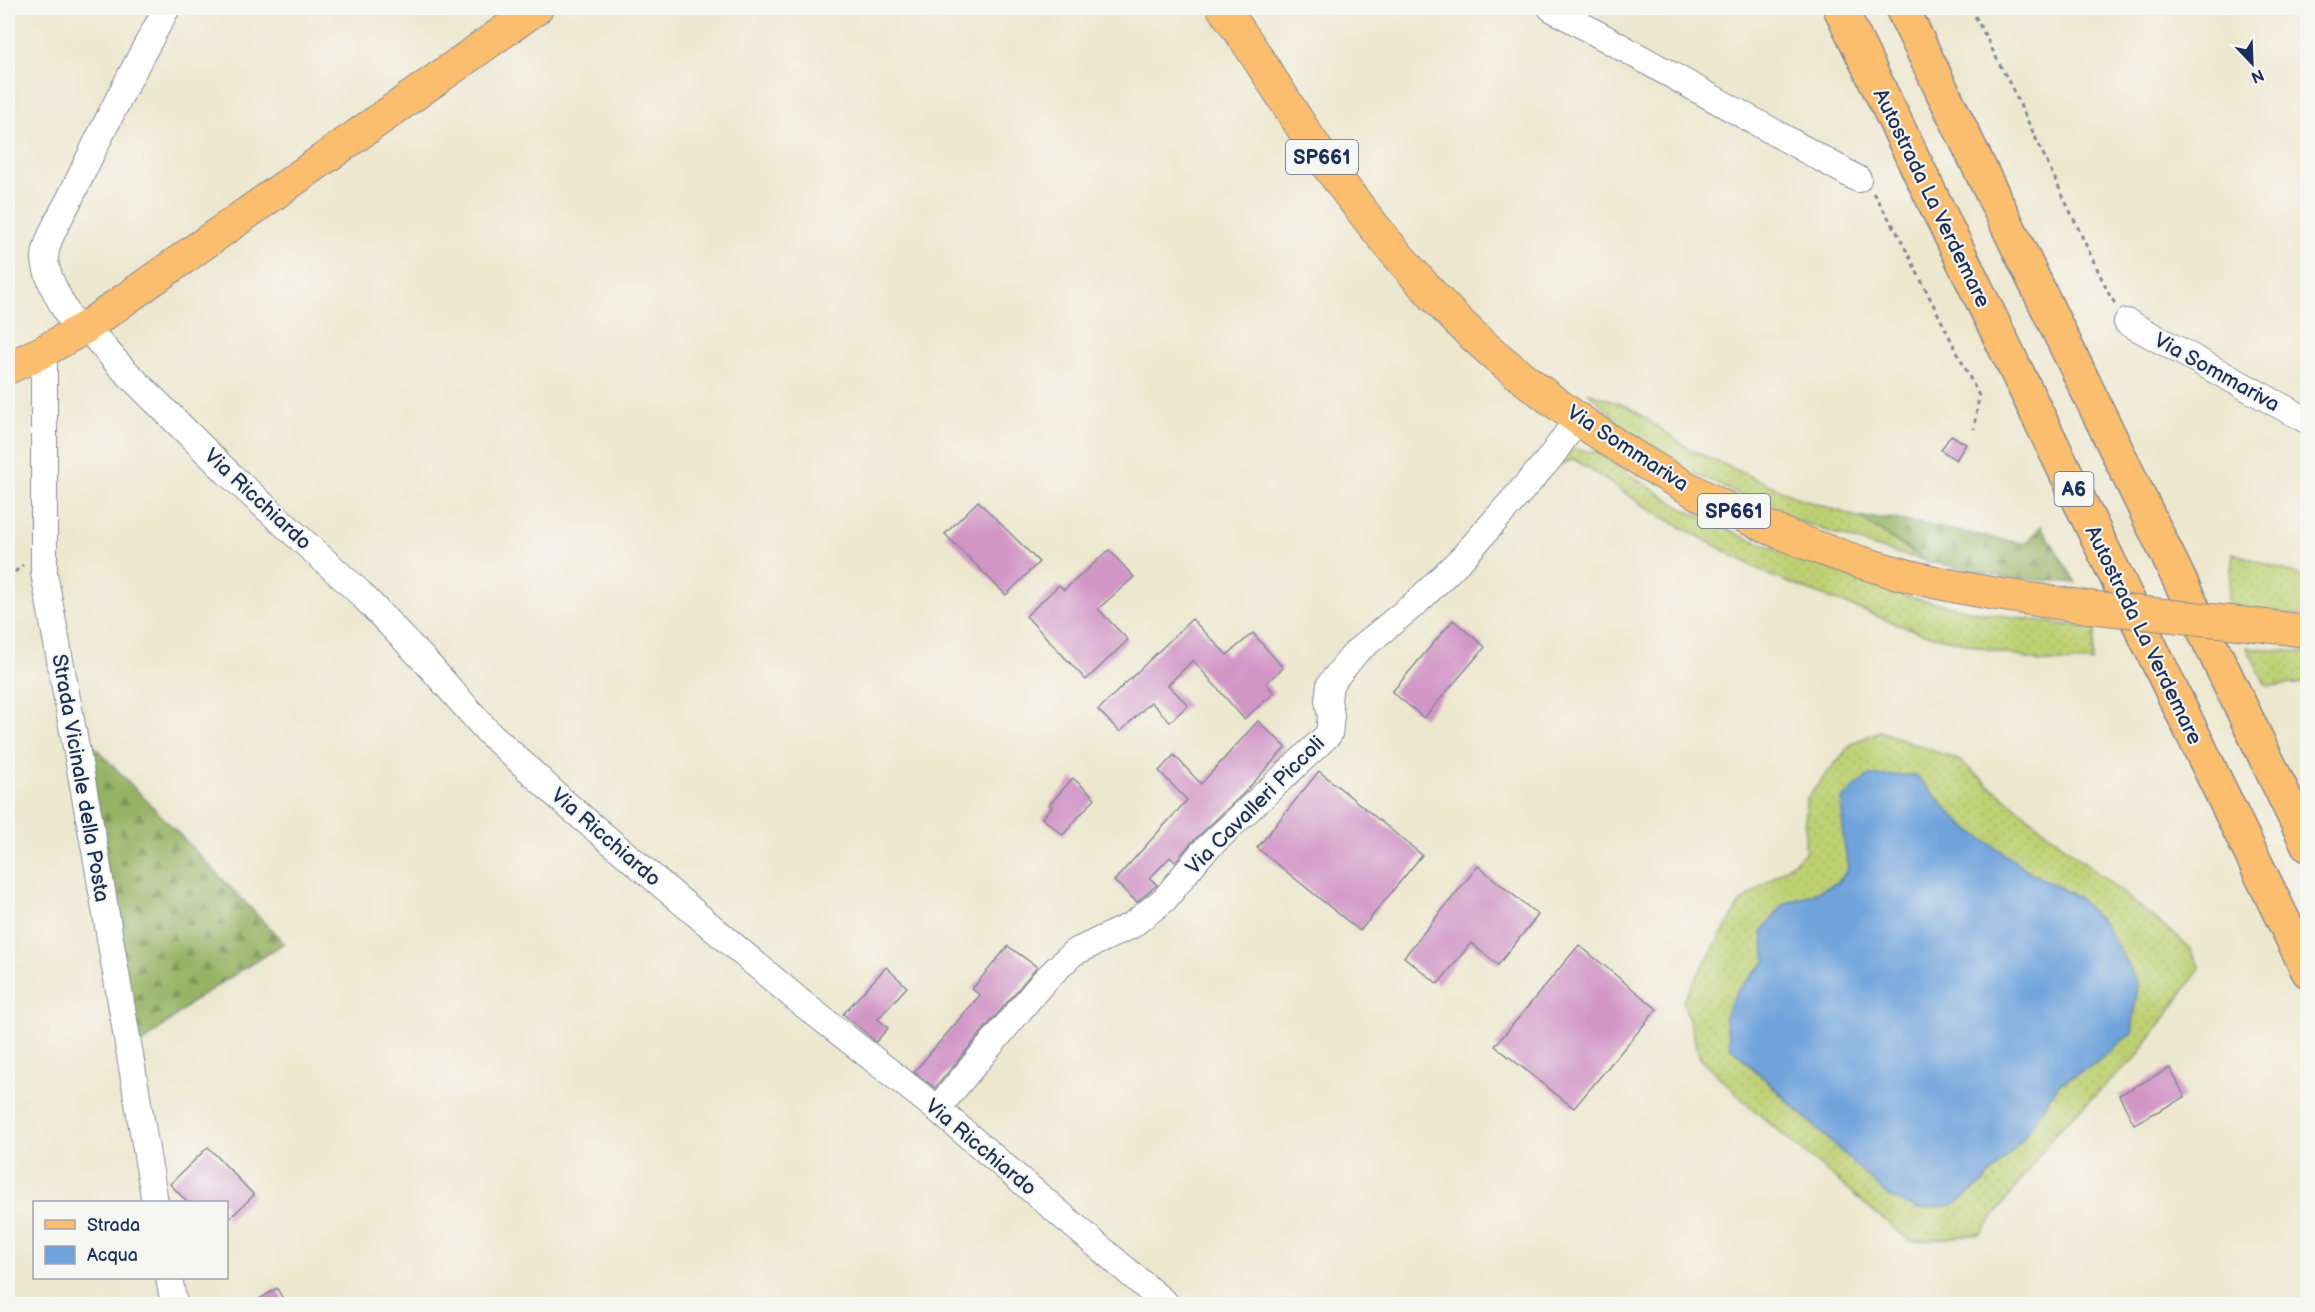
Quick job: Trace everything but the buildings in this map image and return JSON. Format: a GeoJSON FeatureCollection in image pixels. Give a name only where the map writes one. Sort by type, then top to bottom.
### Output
{"type":"FeatureCollection","features":[{"type":"Feature","properties":{"kind":"highway","name":"Autostrada La Verdemare"},"geometry":{"type":"LineString","coordinates":[[1840,8],[2307,971]]}},
{"type":"Feature","properties":{"kind":"highway","name":"A6"},"geometry":{"type":"LineString","coordinates":[[1902,8],[2307,845]]}},
{"type":"Feature","properties":{"kind":"main road"},"geometry":{"type":"LineString","coordinates":[[8,368],[82,329],[537,8]]}},
{"type":"Feature","properties":{"kind":"main road","name":"Via Sommariva"},"geometry":{"type":"LineString","coordinates":[[1223,8],[1254,49],[1318,151],[1374,226],[1435,298],[1501,360],[1578,418],[1702,496],[1757,523],[1829,551],[1888,571],[1979,592],[2088,607],[2307,631]]}},
{"type":"Feature","properties":{"kind":"street","name":"Via Ricchiardo"},"geometry":{"type":"LineString","coordinates":[[168,8],[94,142],[45,258],[50,277],[82,329],[229,474],[359,592],[488,731],[565,803],[798,1000],[937,1109],[1166,1305]]}},
{"type":"Feature","properties":{"kind":"street"},"geometry":{"type":"LineString","coordinates":[[1551,8],[1858,179]]}},
{"type":"Feature","properties":{"kind":"street","name":"Via Sommariva"},"geometry":{"type":"LineString","coordinates":[[2127,322],[2307,421]]}},
{"type":"Feature","properties":{"kind":"street","name":"Strada Vicinale della Posta"},"geometry":{"type":"LineString","coordinates":[[44,351],[44,573],[96,856],[155,1201]]}},
{"type":"Feature","properties":{"kind":"street","name":"Via Cavalleri Piccoli"},"geometry":{"type":"LineString","coordinates":[[937,1109],[1044,981],[1073,953],[1132,925],[1165,899],[1201,854],[1329,734],[1330,684],[1356,651],[1417,602],[1464,556],[1550,458],[1578,418]]}},
{"type":"Feature","properties":{"kind":"street"},"geometry":{"type":"LineString","coordinates":[[169,1279],[174,1305]]}},
{"type":"Feature","properties":{"kind":"path"},"geometry":{"type":"LineString","coordinates":[[1971,8],[2015,94],[2109,294],[2127,322]]}},
{"type":"Feature","properties":{"kind":"path"},"geometry":{"type":"LineString","coordinates":[[1858,179],[1877,196],[1896,230],[1979,396],[1974,429]]}},
{"type":"Feature","properties":{"kind":"green space"},"geometry":{"type":"Polygon","coordinates":[[[1588,392],[1631,408],[1689,449],[1801,499],[1860,518],[1926,561],[1875,547],[1801,522],[1701,477],[1623,427],[1588,392]]]}},
{"type":"Feature","properties":{"kind":"green space"},"geometry":{"type":"Polygon","coordinates":[[[1570,449],[1595,452],[1680,507],[1744,537],[1905,596],[1978,612],[2096,629],[2092,662],[2041,662],[1919,632],[1771,576],[1657,514],[1574,459],[1556,467],[1570,449]]]}},
{"type":"Feature","properties":{"kind":"green space"},"geometry":{"type":"Polygon","coordinates":[[[1860,518],[1889,518],[2026,544],[2041,526],[2076,583],[2009,578],[1926,561],[1860,518]]]}},
{"type":"Feature","properties":{"kind":"green space"},"geometry":{"type":"Polygon","coordinates":[[[2233,553],[2307,578],[2307,616],[2227,607],[2233,553]]]}},
{"type":"Feature","properties":{"kind":"green space"},"geometry":{"type":"Polygon","coordinates":[[[2247,647],[2307,653],[2307,683],[2266,686],[2247,647]]]}},
{"type":"Feature","properties":{"kind":"green space"},"geometry":{"type":"Polygon","coordinates":[[[1880,731],[1958,760],[2188,946],[2200,968],[2136,1058],[2060,1127],[1981,1234],[1910,1242],[1749,1106],[1700,1058],[1683,1000],[1740,903],[1805,853],[1806,799],[1852,743],[1880,731]],[[1915,775],[1843,835],[1848,856],[1848,868],[1845,875],[1830,887],[1784,904],[1766,961],[1737,991],[1731,1047],[1888,1195],[1917,1209],[1954,1205],[1985,1181],[2021,1141],[2058,1085],[2094,1064],[2078,897],[2035,875],[1964,826],[1915,775]]]}},
{"type":"Feature","properties":{"kind":"green space"},"geometry":{"type":"Polygon","coordinates":[[[86,738],[284,943],[196,999],[135,1049],[86,738]]]}},
{"type":"Feature","properties":{"kind":"water"},"geometry":{"type":"Polygon","coordinates":[[[1915,775],[1964,826],[2035,875],[2078,897],[2105,925],[2138,983],[2132,1033],[2094,1064],[2058,1085],[2021,1141],[1985,1181],[1954,1205],[1917,1209],[1888,1196],[1731,1047],[1724,1018],[1737,991],[1766,961],[1762,931],[1784,904],[1840,881],[1848,868],[1843,835],[1842,799],[1868,776],[1915,775]]]}}]}
